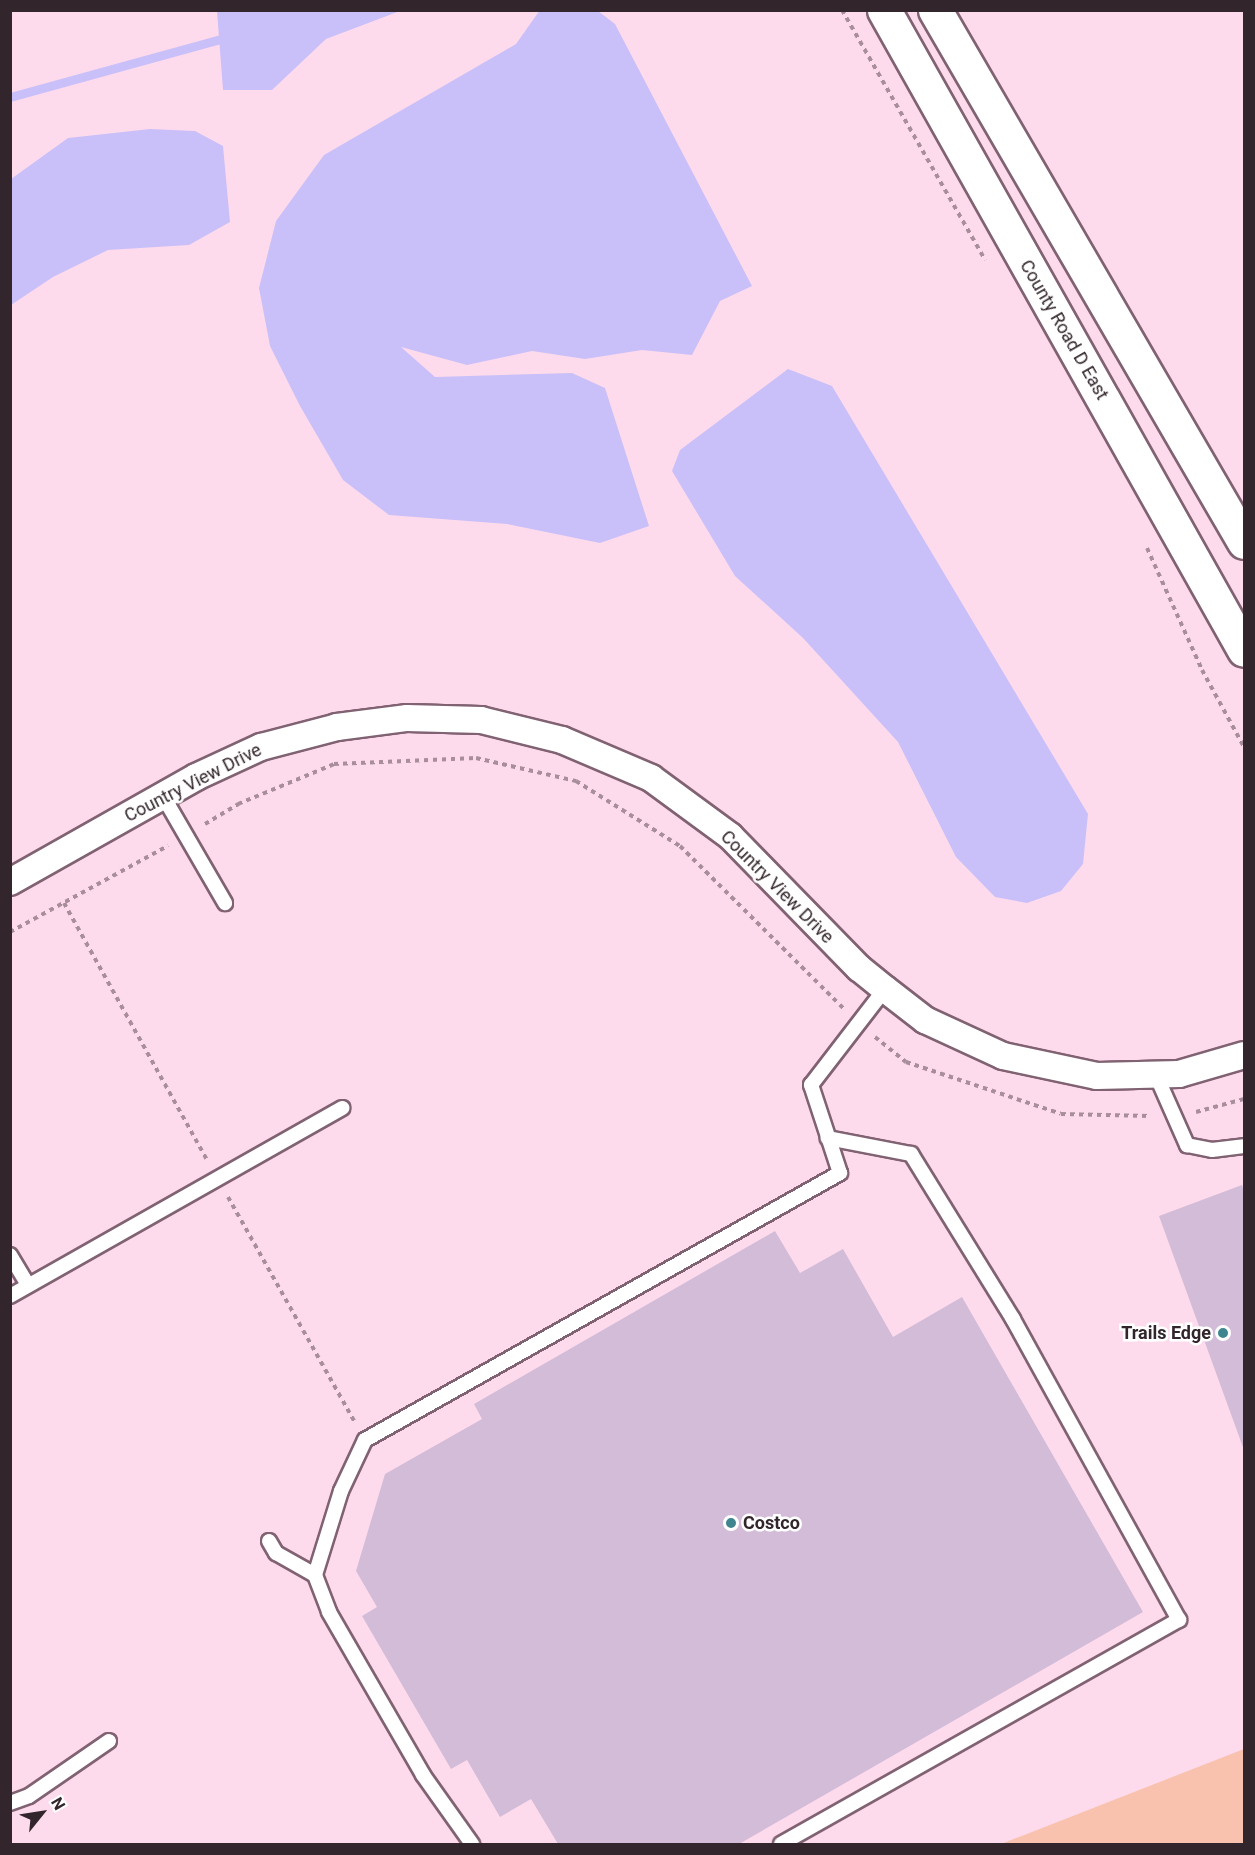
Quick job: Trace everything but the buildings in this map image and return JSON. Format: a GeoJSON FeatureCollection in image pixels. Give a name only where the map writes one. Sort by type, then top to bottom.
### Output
{"type":"FeatureCollection","features":[{"type":"Feature","properties":{"kind":"street","name":"County Road D East"},"geometry":{"type":"LineString","coordinates":[[884,10],[1245,650]]}},
{"type":"Feature","properties":{"kind":"street"},"geometry":{"type":"LineString","coordinates":[[935,10],[1245,542]]}},
{"type":"Feature","properties":{"kind":"street","name":"Country View Drive"},"geometry":{"type":"LineString","coordinates":[[10,882],[163,796],[261,747],[349,726],[407,718],[482,720],[562,740],[651,778],[730,836],[859,968],[885,989],[925,1020],[1003,1056],[1097,1076],[1179,1074],[1245,1055]]}},
{"type":"Feature","properties":{"kind":"lane"},"geometry":{"type":"LineString","coordinates":[[163,796],[225,903]]}},
{"type":"Feature","properties":{"kind":"lane"},"geometry":{"type":"LineString","coordinates":[[471,1845],[423,1775],[329,1612],[315,1575],[340,1491],[365,1440],[840,1173],[811,1085],[885,989]]}},
{"type":"Feature","properties":{"kind":"lane"},"geometry":{"type":"LineString","coordinates":[[1156,1075],[1172,1116],[1187,1145],[1212,1150],[1245,1146]]}},
{"type":"Feature","properties":{"kind":"lane"},"geometry":{"type":"LineString","coordinates":[[10,1296],[342,1108]]}},
{"type":"Feature","properties":{"kind":"lane"},"geometry":{"type":"LineString","coordinates":[[781,1845],[1179,1620],[1012,1318],[911,1154],[828,1138]]}},
{"type":"Feature","properties":{"kind":"lane"},"geometry":{"type":"LineString","coordinates":[[10,1255],[28,1285]]}},
{"type":"Feature","properties":{"kind":"lane"},"geometry":{"type":"LineString","coordinates":[[269,1541],[276,1553],[315,1575]]}},
{"type":"Feature","properties":{"kind":"lane"},"geometry":{"type":"LineString","coordinates":[[10,1803],[29,1796],[109,1741]]}},
{"type":"Feature","properties":{"kind":"path"},"geometry":{"type":"LineString","coordinates":[[842,10],[991,270]]}},
{"type":"Feature","properties":{"kind":"path"},"geometry":{"type":"LineString","coordinates":[[1144,541],[1202,670],[1245,747]]}},
{"type":"Feature","properties":{"kind":"path"},"geometry":{"type":"LineString","coordinates":[[10,932],[186,836],[238,804],[334,764],[476,758],[576,781],[680,846],[858,1024],[906,1062],[1061,1114],[1172,1116],[1245,1099]]}},
{"type":"Feature","properties":{"kind":"shaded area"},"geometry":{"type":"Polygon","coordinates":[[[217,10],[400,11],[326,39],[272,90],[223,90],[217,10]]]}},
{"type":"Feature","properties":{"kind":"shaded area"},"geometry":{"type":"Polygon","coordinates":[[[540,10],[598,11],[615,24],[752,286],[720,301],[692,355],[642,350],[585,359],[532,351],[467,365],[401,347],[435,377],[572,373],[605,388],[649,526],[600,543],[507,524],[389,515],[343,480],[300,406],[270,346],[259,288],[276,221],[324,155],[516,44],[540,10]]]}},
{"type":"Feature","properties":{"kind":"shaded area"},"geometry":{"type":"Polygon","coordinates":[[[150,129],[195,131],[223,146],[230,222],[189,245],[108,250],[53,277],[11,305],[11,179],[68,138],[150,129]]]}},
{"type":"Feature","properties":{"kind":"shaded area"},"geometry":{"type":"Polygon","coordinates":[[[788,369],[832,386],[1088,814],[1083,864],[1061,891],[1027,903],[995,897],[956,857],[898,742],[803,638],[735,576],[672,471],[680,450],[788,369]]]}},
{"type":"Feature","properties":{"kind":"shaded area"},"geometry":{"type":"Polygon","coordinates":[[[1244,1749],[1244,1844],[1001,1844],[1244,1749]]]}},
{"type":"Feature","properties":{"kind":"waterway"},"geometry":{"type":"LineString","coordinates":[[10,97],[228,37]]}},
{"type":"Feature","properties":{"kind":"place","name":"Trails Edge"},"geometry":{"type":"Point","coordinates":[1223,1333]}},
{"type":"Feature","properties":{"kind":"place","name":"Costco"},"geometry":{"type":"Point","coordinates":[731,1523]}}]}
